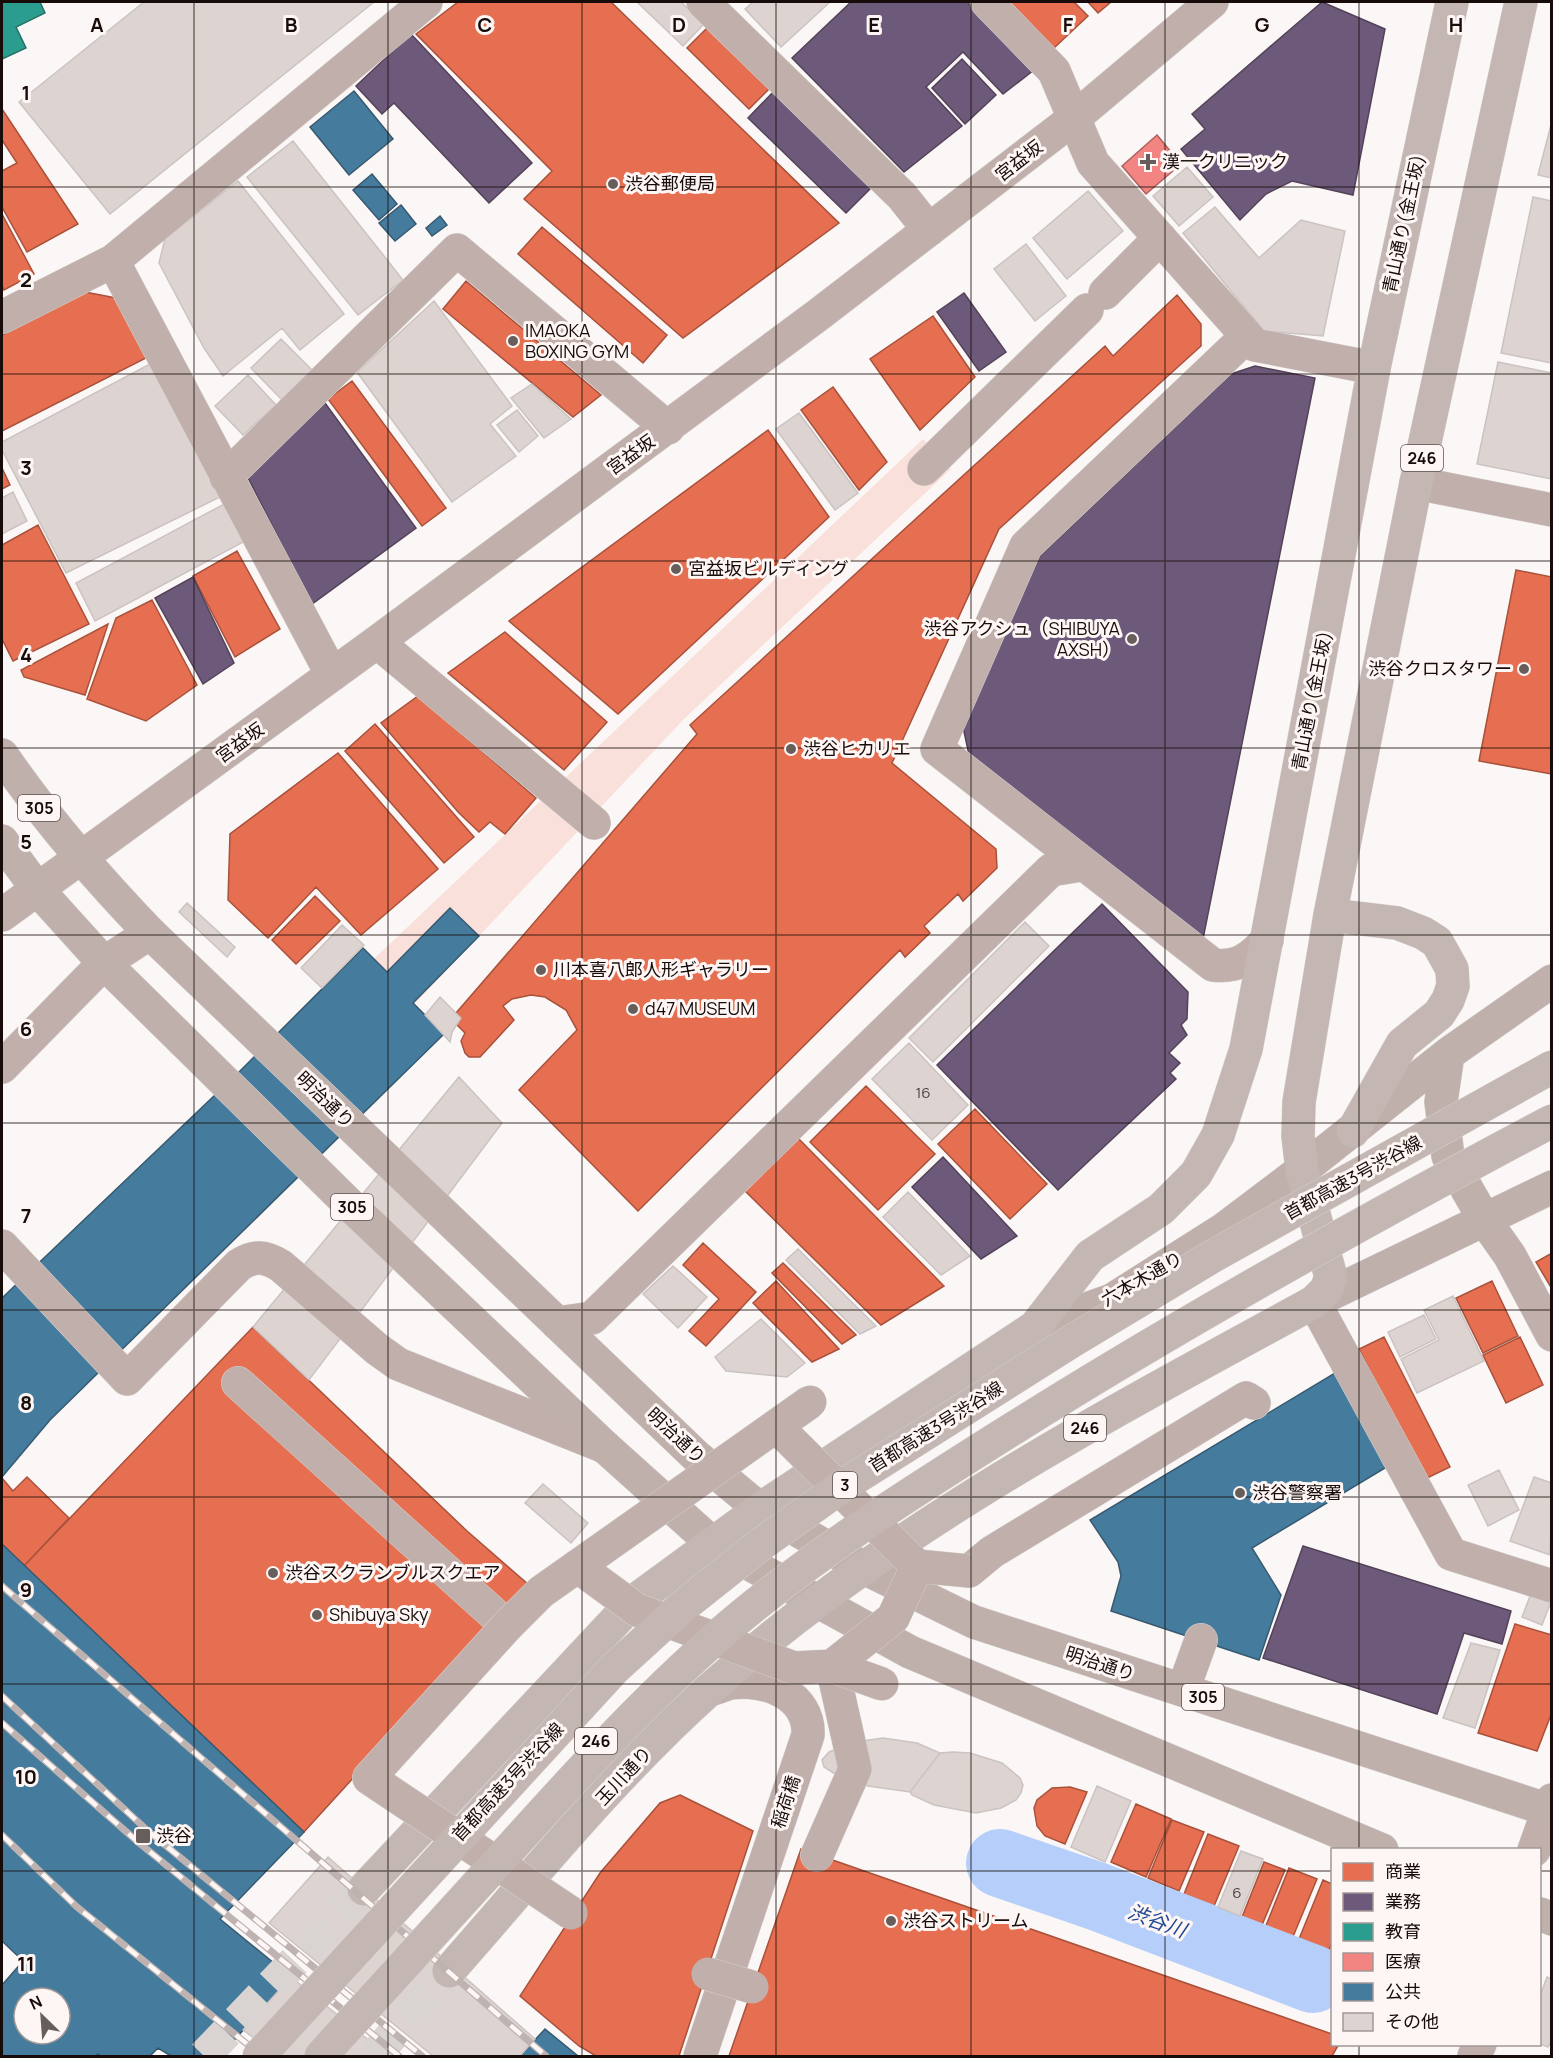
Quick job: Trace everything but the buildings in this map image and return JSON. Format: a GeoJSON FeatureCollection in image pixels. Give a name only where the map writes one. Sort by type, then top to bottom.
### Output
{"type":"FeatureCollection","features":[{"type":"Feature","properties":{"kind":"highway","name":"青山通り(金王坂)"},"geometry":{"type":"LineString","coordinates":[[1035,1327],[1090,1256],[1161,1209],[1196,1174],[1218,1135],[1235,1091],[1246,1049],[1374,368],[1452,2]]}},
{"type":"Feature","properties":{"kind":"highway","name":"246"},"geometry":{"type":"LineString","coordinates":[[418,1940],[561,1777],[639,1696],[704,1638],[817,1601],[1051,1447],[1314,1302],[1326,1290],[1331,1277],[1329,1259],[1302,1170],[1298,1136],[1299,1102],[1330,915],[1416,483],[1521,2]]}},
{"type":"Feature","properties":{"kind":"highway"},"geometry":{"type":"LineString","coordinates":[[1330,915],[1397,922],[1423,933],[1437,942],[1452,969],[1453,986],[1448,1000],[1439,1014],[1402,1044],[1353,1131]]}},
{"type":"Feature","properties":{"kind":"highway","name":"首都高速3号渋谷線"},"geometry":{"type":"LineString","coordinates":[[259,2056],[614,1670],[682,1607],[760,1545],[842,1487],[1082,1335],[1233,1245],[1551,1067]]}},
{"type":"Feature","properties":{"kind":"highway","name":"3"},"geometry":{"type":"LineString","coordinates":[[321,2056],[581,1770],[652,1696],[720,1634],[795,1574],[865,1524],[1091,1380],[1230,1296],[1551,1121]]}},
{"type":"Feature","properties":{"kind":"highway"},"geometry":{"type":"LineString","coordinates":[[1419,1191],[1551,1139]]}},
{"type":"Feature","properties":{"kind":"highway","name":"六本木通り"},"geometry":{"type":"LineString","coordinates":[[713,1544],[760,1509],[1035,1327]]}},
{"type":"Feature","properties":{"kind":"highway","name":"246"},"geometry":{"type":"LineString","coordinates":[[364,1889],[633,1602],[713,1544]]}},
{"type":"Feature","properties":{"kind":"highway","name":"246"},"geometry":{"type":"LineString","coordinates":[[393,1914],[538,1754],[671,1624],[713,1544]]}},
{"type":"Feature","properties":{"kind":"highway","name":"玉川通り"},"geometry":{"type":"LineString","coordinates":[[449,1971],[634,1764],[709,1690],[817,1601]]}},
{"type":"Feature","properties":{"kind":"main road","name":"明治通り"},"geometry":{"type":"LineString","coordinates":[[2,755],[32,799],[81,858],[150,933],[696,1456],[760,1509],[864,1568],[974,1622],[1550,1806]]}},
{"type":"Feature","properties":{"kind":"main road","name":"305"},"geometry":{"type":"LineString","coordinates":[[2,841],[38,891],[104,963],[363,1218],[605,1447],[713,1544],[910,1652],[1377,1848]]}},
{"type":"Feature","properties":{"kind":"main road","name":"六本木通り"},"geometry":{"type":"LineString","coordinates":[[1035,1327],[1112,1300],[1224,1228],[1353,1131],[1448,1054],[1551,981]]}},
{"type":"Feature","properties":{"kind":"main road"},"geometry":{"type":"LineString","coordinates":[[1448,1054],[1441,1102],[1448,1156],[1484,1219]]}},
{"type":"Feature","properties":{"kind":"main road"},"geometry":{"type":"LineString","coordinates":[[1314,1302],[1551,1187]]}},
{"type":"Feature","properties":{"kind":"street"},"geometry":{"type":"LineString","coordinates":[[2,317],[113,261],[426,2]]}},
{"type":"Feature","properties":{"kind":"street"},"geometry":{"type":"LineString","coordinates":[[703,2],[902,196],[928,230]]}},
{"type":"Feature","properties":{"kind":"street"},"geometry":{"type":"LineString","coordinates":[[987,2],[1054,71],[1093,163],[1255,345],[1374,368]]}},
{"type":"Feature","properties":{"kind":"street","name":"宮益坂"},"geometry":{"type":"LineString","coordinates":[[2,915],[38,891],[668,428],[1073,119],[1212,2]]}},
{"type":"Feature","properties":{"kind":"street"},"geometry":{"type":"LineString","coordinates":[[1441,2],[1444,36]]}},
{"type":"Feature","properties":{"kind":"street"},"geometry":{"type":"LineString","coordinates":[[924,469],[1160,238]]}},
{"type":"Feature","properties":{"kind":"street"},"geometry":{"type":"LineString","coordinates":[[226,477],[457,250],[668,428]]}},
{"type":"Feature","properties":{"kind":"street"},"geometry":{"type":"LineString","coordinates":[[113,261],[332,675]]}},
{"type":"Feature","properties":{"kind":"street"},"geometry":{"type":"LineString","coordinates":[[1248,336],[1026,546],[937,749],[1081,865],[1213,965],[1227,967],[1242,963],[1267,939]]}},
{"type":"Feature","properties":{"kind":"street"},"geometry":{"type":"LineString","coordinates":[[1416,483],[1551,510]]}},
{"type":"Feature","properties":{"kind":"street"},"geometry":{"type":"LineString","coordinates":[[378,642],[594,823]]}},
{"type":"Feature","properties":{"kind":"street"},"geometry":{"type":"LineString","coordinates":[[557,1323],[592,1318],[1051,870],[1081,865]]}},
{"type":"Feature","properties":{"kind":"street"},"geometry":{"type":"LineString","coordinates":[[2,1067],[104,963],[150,933]]}},
{"type":"Feature","properties":{"kind":"street"},"geometry":{"type":"LineString","coordinates":[[1484,1219],[1510,1256],[1551,1335]]}},
{"type":"Feature","properties":{"kind":"street"},"geometry":{"type":"LineString","coordinates":[[2,1246],[127,1379],[239,1265],[251,1257],[267,1258],[281,1266],[376,1349],[398,1364],[605,1447]]}},
{"type":"Feature","properties":{"kind":"street"},"geometry":{"type":"LineString","coordinates":[[1314,1302],[1450,1554],[1551,1586]]}},
{"type":"Feature","properties":{"kind":"street"},"geometry":{"type":"LineString","coordinates":[[238,1383],[507,1626]]}},
{"type":"Feature","properties":{"kind":"street"},"geometry":{"type":"LineString","coordinates":[[572,1913],[369,1778],[507,1626],[541,1592],[810,1402],[800,1388]]}},
{"type":"Feature","properties":{"kind":"street"},"geometry":{"type":"LineString","coordinates":[[776,1426],[917,1566],[969,1571],[992,1552],[1250,1400]]}},
{"type":"Feature","properties":{"kind":"street"},"geometry":{"type":"LineString","coordinates":[[577,1566],[638,1610],[794,1668],[832,1666],[882,1684]]}},
{"type":"Feature","properties":{"kind":"street"},"geometry":{"type":"LineString","coordinates":[[832,1666],[893,1618],[917,1566]]}},
{"type":"Feature","properties":{"kind":"street"},"geometry":{"type":"LineString","coordinates":[[1183,1690],[1201,1640]]}},
{"type":"Feature","properties":{"kind":"street"},"geometry":{"type":"LineString","coordinates":[[817,1855],[855,1769],[832,1666]]}},
{"type":"Feature","properties":{"kind":"street","name":"稲荷橋"},"geometry":{"type":"LineString","coordinates":[[700,2056],[808,1735],[809,1720],[803,1707],[792,1697],[755,1684],[732,1683],[709,1690]]}},
{"type":"Feature","properties":{"kind":"street"},"geometry":{"type":"LineString","coordinates":[[1535,1848],[1550,1806]]}},
{"type":"Feature","properties":{"kind":"street"},"geometry":{"type":"LineString","coordinates":[[708,1974],[752,1987]]}},
{"type":"Feature","properties":{"kind":"shaded area"},"geometry":{"type":"Polygon","coordinates":[[[923,439],[951,469],[686,717],[377,1044],[342,989],[923,439]]]}},
{"type":"Feature","properties":{"kind":"waterway","name":"渋谷川"},"geometry":{"type":"LineString","coordinates":[[1000,1863],[1096,1896],[1313,1979]]}},
{"type":"Feature","properties":{"kind":"tunnel"},"geometry":{"type":"LineString","coordinates":[[204,2056],[364,1889]]}},
{"type":"Feature","properties":{"kind":"tunnel"},"geometry":{"type":"LineString","coordinates":[[374,2056],[449,1971]]}},
{"type":"Feature","properties":{"kind":"railway"},"geometry":{"type":"LineString","coordinates":[[2,1586],[546,2056]]}},
{"type":"Feature","properties":{"kind":"railway"},"geometry":{"type":"LineString","coordinates":[[2,1696],[148,1831],[422,2056]]}},
{"type":"Feature","properties":{"kind":"railway"},"geometry":{"type":"LineString","coordinates":[[2,1723],[138,1842],[399,2056]]}},
{"type":"Feature","properties":{"kind":"railway"},"geometry":{"type":"LineString","coordinates":[[2,1835],[77,1907],[262,2056]]}},
{"type":"Feature","properties":{"kind":"place","name":"漢一クリニック"},"geometry":{"type":"Point","coordinates":[1148,162]}},
{"type":"Feature","properties":{"kind":"place","name":"渋谷郵便局"},"geometry":{"type":"Point","coordinates":[613,184]}},
{"type":"Feature","properties":{"kind":"place","name":"IMAOKA BOXING GYM"},"geometry":{"type":"Point","coordinates":[513,341]}},
{"type":"Feature","properties":{"kind":"place","name":"宮益坂ビルディング"},"geometry":{"type":"Point","coordinates":[676,569]}},
{"type":"Feature","properties":{"kind":"place","name":"渋谷アクシュ（SHIBUYA AXSH）"},"geometry":{"type":"Point","coordinates":[1132,639]}},
{"type":"Feature","properties":{"kind":"place","name":"渋谷クロスタワー"},"geometry":{"type":"Point","coordinates":[1524,669]}},
{"type":"Feature","properties":{"kind":"place","name":"渋谷ヒカリエ"},"geometry":{"type":"Point","coordinates":[791,749]}},
{"type":"Feature","properties":{"kind":"place","name":"川本喜八郎人形ギャラリー"},"geometry":{"type":"Point","coordinates":[541,970]}},
{"type":"Feature","properties":{"kind":"place","name":"d47 MUSEUM"},"geometry":{"type":"Point","coordinates":[633,1009]}},
{"type":"Feature","properties":{"kind":"place","name":"渋谷警察署"},"geometry":{"type":"Point","coordinates":[1240,1493]}},
{"type":"Feature","properties":{"kind":"place","name":"渋谷スクランブルスクエア"},"geometry":{"type":"Point","coordinates":[273,1573]}},
{"type":"Feature","properties":{"kind":"place","name":"Shibuya Sky"},"geometry":{"type":"Point","coordinates":[317,1615]}},
{"type":"Feature","properties":{"kind":"place","name":"渋谷"},"geometry":{"type":"Point","coordinates":[143,1836]}},
{"type":"Feature","properties":{"kind":"place","name":"渋谷ストリーム"},"geometry":{"type":"Point","coordinates":[891,1921]}}]}
